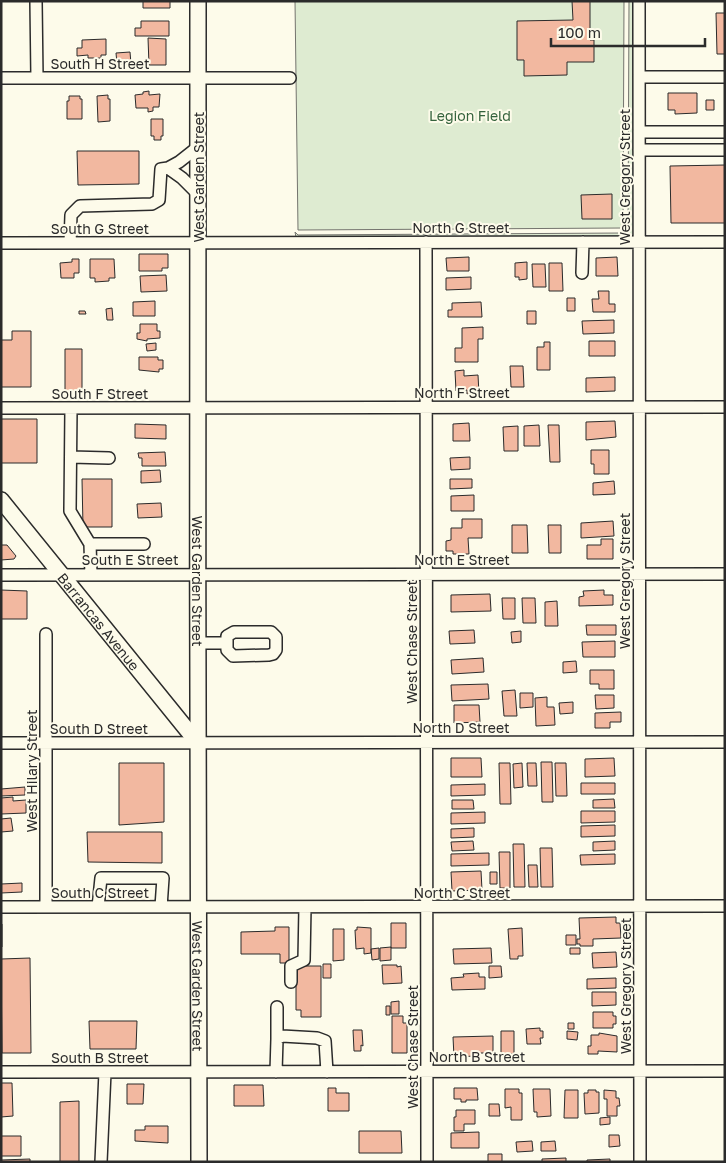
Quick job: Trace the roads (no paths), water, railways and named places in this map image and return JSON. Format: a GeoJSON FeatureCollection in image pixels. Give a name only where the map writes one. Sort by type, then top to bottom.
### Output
{"type":"FeatureCollection","features":[{"type":"Feature","properties":{"kind":"main road","name":"West Garden Street"},"geometry":{"type":"LineString","coordinates":[[198,1],[199,574],[197,742],[200,1162]]}},
{"type":"Feature","properties":{"kind":"main road","name":"Barrancas Avenue"},"geometry":{"type":"LineString","coordinates":[[1,500],[197,742]]}},
{"type":"Feature","properties":{"kind":"street"},"geometry":{"type":"LineString","coordinates":[[36,1],[37,78]]}},
{"type":"Feature","properties":{"kind":"street","name":"West Gregory Street"},"geometry":{"type":"LineString","coordinates":[[639,1],[640,1162]]}},
{"type":"Feature","properties":{"kind":"street"},"geometry":{"type":"LineString","coordinates":[[639,77],[725,77]]}},
{"type":"Feature","properties":{"kind":"street","name":"South H Street"},"geometry":{"type":"LineString","coordinates":[[1,78],[290,78]]}},
{"type":"Feature","properties":{"kind":"street"},"geometry":{"type":"LineString","coordinates":[[639,132],[725,132]]}},
{"type":"Feature","properties":{"kind":"street"},"geometry":{"type":"LineString","coordinates":[[70,243],[71,215],[80,206],[152,204],[159,200],[161,169],[168,168],[179,162],[198,147]]}},
{"type":"Feature","properties":{"kind":"street"},"geometry":{"type":"LineString","coordinates":[[639,150],[725,150]]}},
{"type":"Feature","properties":{"kind":"street"},"geometry":{"type":"LineString","coordinates":[[168,168],[182,178],[198,194]]}},
{"type":"Feature","properties":{"kind":"street","name":"North G Street"},"geometry":{"type":"LineString","coordinates":[[198,242],[725,242]]}},
{"type":"Feature","properties":{"kind":"street","name":"South G Street"},"geometry":{"type":"LineString","coordinates":[[1,243],[198,242]]}},
{"type":"Feature","properties":{"kind":"street","name":"West Chase Street"},"geometry":{"type":"LineString","coordinates":[[426,242],[427,1162]]}},
{"type":"Feature","properties":{"kind":"street"},"geometry":{"type":"LineString","coordinates":[[582,273],[583,242]]}},
{"type":"Feature","properties":{"kind":"street","name":"North F Street"},"geometry":{"type":"LineString","coordinates":[[198,408],[725,407]]}},
{"type":"Feature","properties":{"kind":"street","name":"South F Street"},"geometry":{"type":"LineString","coordinates":[[1,408],[198,408]]}},
{"type":"Feature","properties":{"kind":"street"},"geometry":{"type":"LineString","coordinates":[[71,408],[70,511],[90,544],[91,575]]}},
{"type":"Feature","properties":{"kind":"street"},"geometry":{"type":"LineString","coordinates":[[71,457],[109,458]]}},
{"type":"Feature","properties":{"kind":"street"},"geometry":{"type":"LineString","coordinates":[[90,544],[144,544]]}},
{"type":"Feature","properties":{"kind":"street","name":"North E Street"},"geometry":{"type":"LineString","coordinates":[[199,574],[725,574]]}},
{"type":"Feature","properties":{"kind":"street","name":"South E Street"},"geometry":{"type":"LineString","coordinates":[[1,575],[199,574]]}},
{"type":"Feature","properties":{"kind":"street","name":"West Hilary Street"},"geometry":{"type":"LineString","coordinates":[[46,634],[46,907]]}},
{"type":"Feature","properties":{"kind":"street"},"geometry":{"type":"LineString","coordinates":[[198,643],[227,643]]}},
{"type":"Feature","properties":{"kind":"street","name":"North D Street"},"geometry":{"type":"LineString","coordinates":[[197,742],[725,742]]}},
{"type":"Feature","properties":{"kind":"street","name":"South D Street"},"geometry":{"type":"LineString","coordinates":[[1,743],[197,742]]}},
{"type":"Feature","properties":{"kind":"street"},"geometry":{"type":"LineString","coordinates":[[98,907],[101,878],[163,878],[161,907]]}},
{"type":"Feature","properties":{"kind":"street","name":"North C Street"},"geometry":{"type":"LineString","coordinates":[[199,907],[725,906]]}},
{"type":"Feature","properties":{"kind":"street","name":"South C Street"},"geometry":{"type":"LineString","coordinates":[[1,907],[199,907]]}},
{"type":"Feature","properties":{"kind":"street"},"geometry":{"type":"LineString","coordinates":[[291,982],[291,966],[304,960],[305,907]]}},
{"type":"Feature","properties":{"kind":"street"},"geometry":{"type":"LineString","coordinates":[[276,1072],[278,1007]]}},
{"type":"Feature","properties":{"kind":"street"},"geometry":{"type":"LineString","coordinates":[[277,1039],[282,1036],[322,1038],[326,1046],[327,1072]]}},
{"type":"Feature","properties":{"kind":"street","name":"North B Street"},"geometry":{"type":"LineString","coordinates":[[199,1072],[725,1071]]}},
{"type":"Feature","properties":{"kind":"street","name":"South B Street"},"geometry":{"type":"LineString","coordinates":[[1,1072],[199,1072]]}},
{"type":"Feature","properties":{"kind":"street"},"geometry":{"type":"LineString","coordinates":[[101,1162],[105,1072]]}},
{"type":"Feature","properties":{"kind":"park label","name":"Legion Field"},"geometry":{"type":"Point","coordinates":[470,115]}}]}
